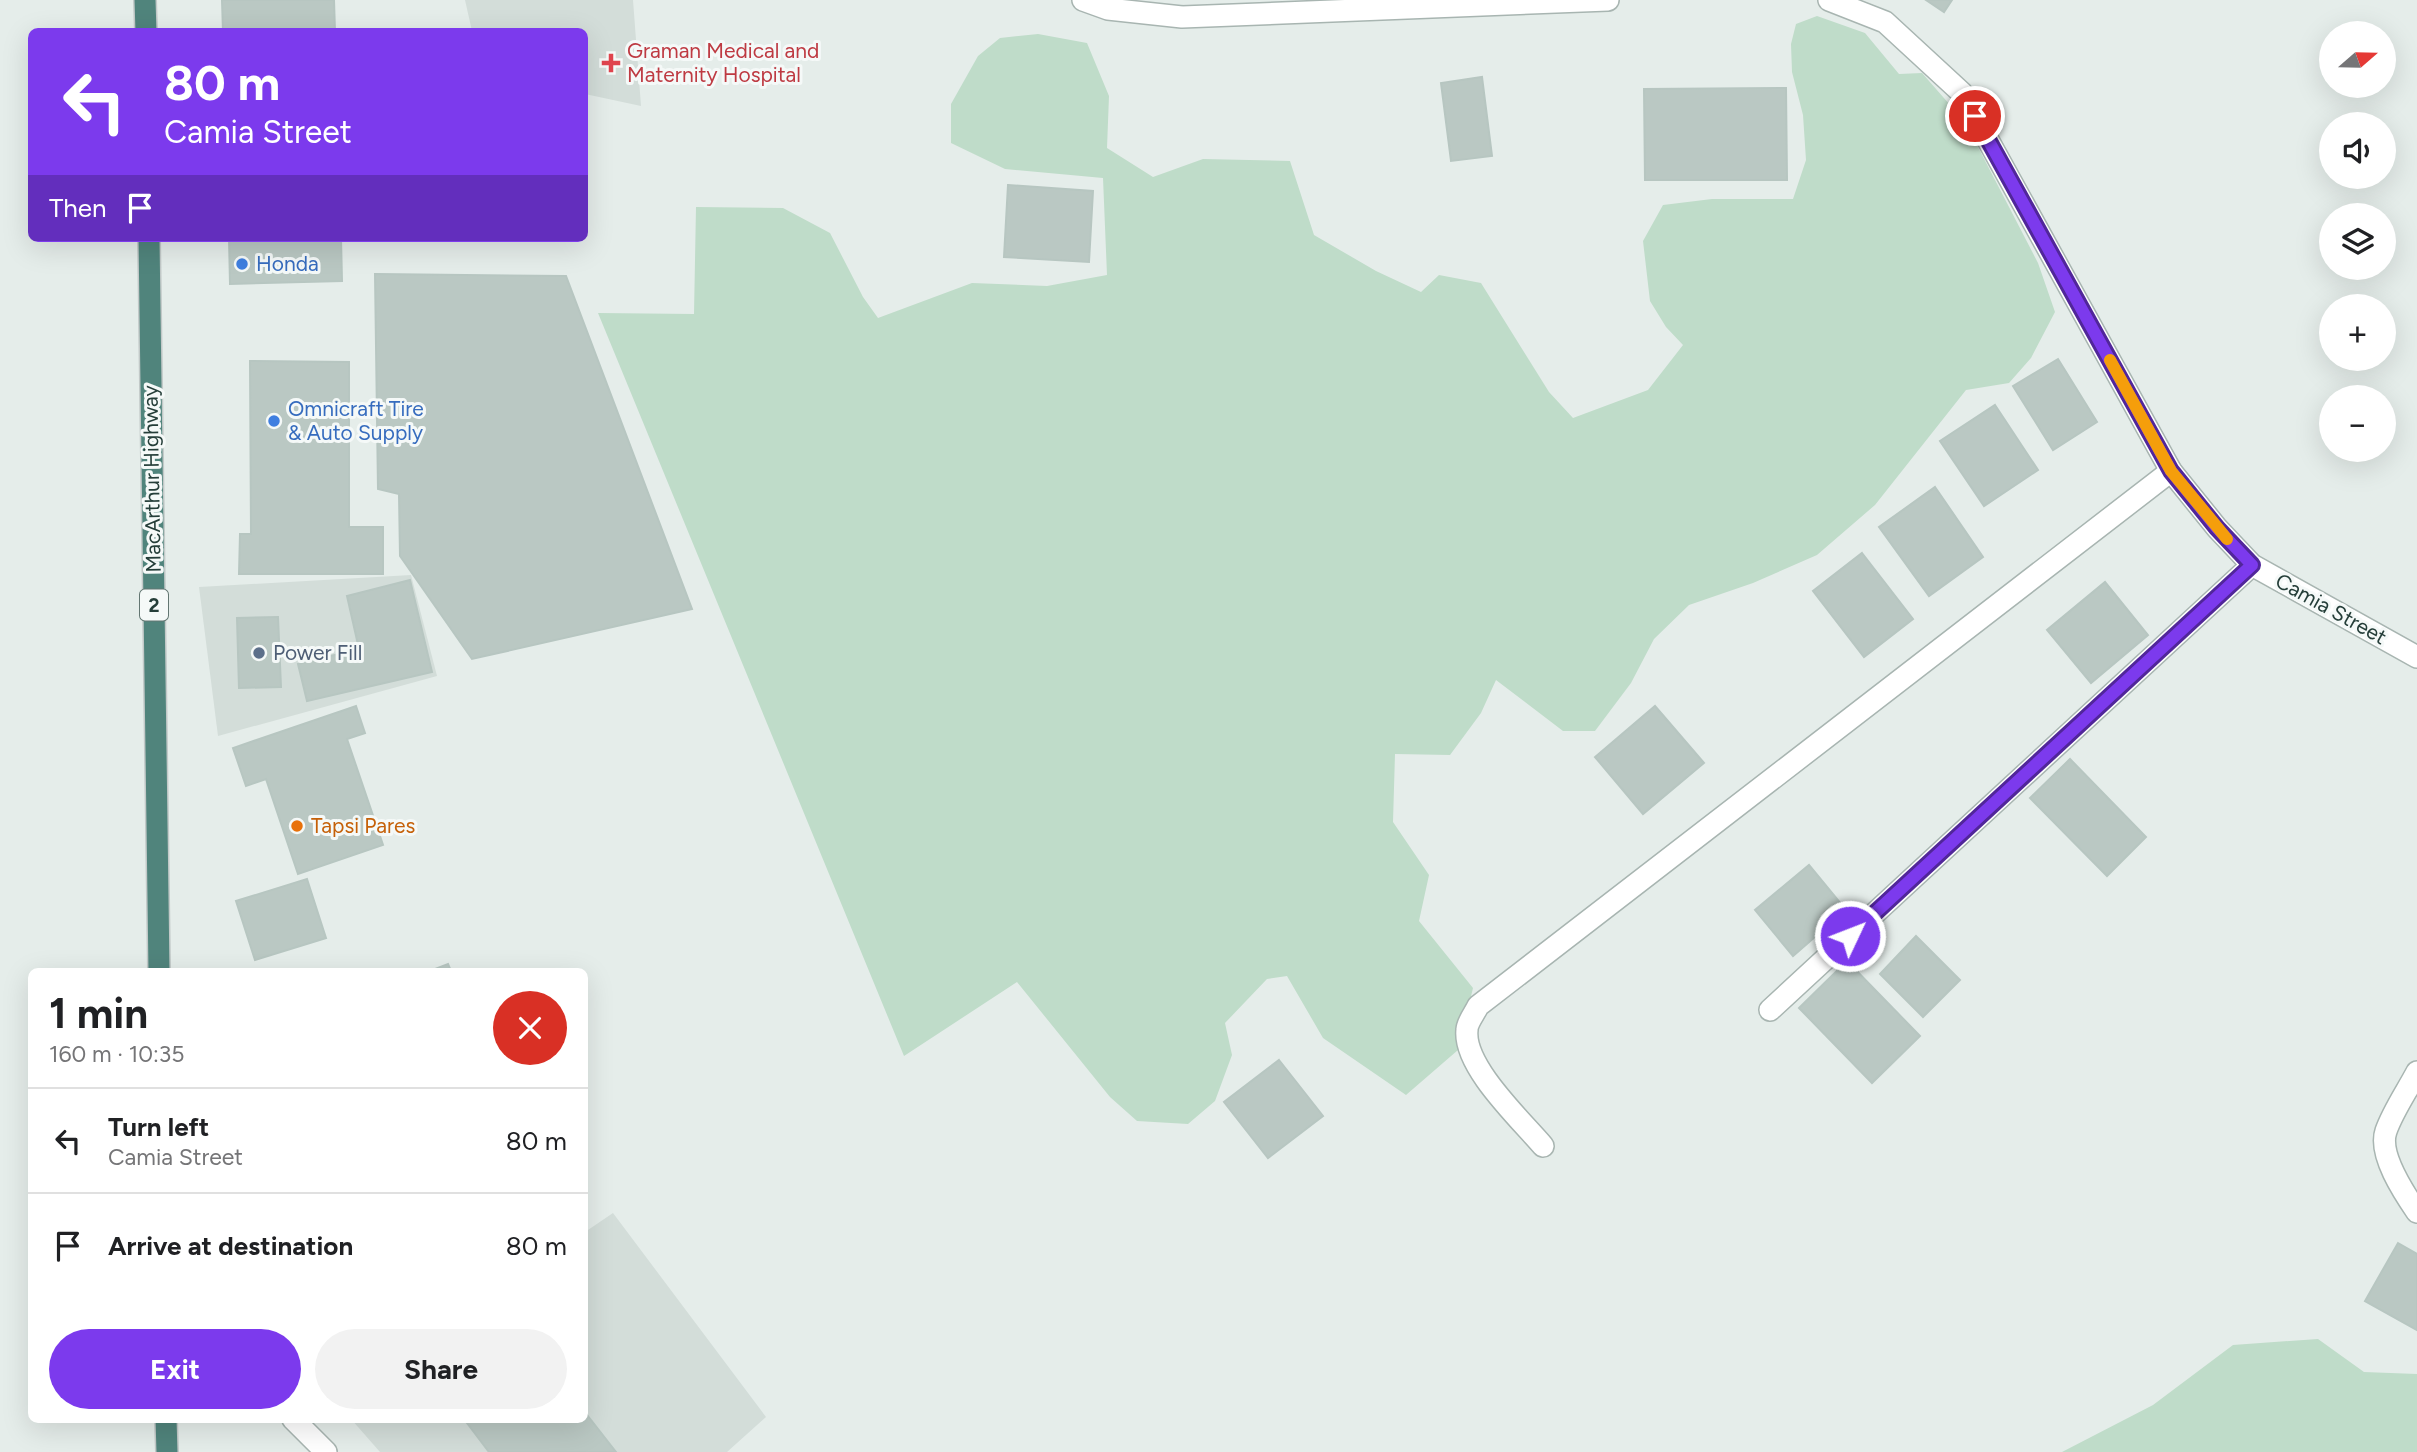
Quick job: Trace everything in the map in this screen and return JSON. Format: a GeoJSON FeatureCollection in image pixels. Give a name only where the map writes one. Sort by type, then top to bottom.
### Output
{"type":"FeatureCollection","features":[{"type":"Feature","properties":{"kind":"highway"},"geometry":{"type":"LineString","coordinates":[[145,0],[146,28]]}},
{"type":"Feature","properties":{"kind":"highway","name":"MacArthur Highway"},"geometry":{"type":"LineString","coordinates":[[149,242],[159,968]]}},
{"type":"Feature","properties":{"kind":"highway"},"geometry":{"type":"LineString","coordinates":[[166,1423],[167,1452]]}},
{"type":"Feature","properties":{"kind":"street"},"geometry":{"type":"LineString","coordinates":[[1083,0],[1108,9],[1182,18],[1608,0]]}},
{"type":"Feature","properties":{"kind":"street","name":"Camia Street"},"geometry":{"type":"LineString","coordinates":[[1834,0],[1885,22],[1962,93],[2171,471],[2217,528],[2252,565],[2417,657]]}},
{"type":"Feature","properties":{"kind":"street"},"geometry":{"type":"LineString","coordinates":[[1543,1146],[1487,1080],[1470,1053],[1466,1029],[1478,1006],[2171,471]]}},
{"type":"Feature","properties":{"kind":"street"},"geometry":{"type":"LineString","coordinates":[[1770,1010],[2252,565]]}},
{"type":"Feature","properties":{"kind":"street"},"geometry":{"type":"LineString","coordinates":[[2417,1072],[2385,1133],[2388,1155],[2400,1187],[2417,1212]]}},
{"type":"Feature","properties":{"kind":"street"},"geometry":{"type":"LineString","coordinates":[[297,1423],[326,1452]]}},
{"type":"Feature","properties":{"kind":"shaded area","name":"Graman Medical and Maternity Hospital"},"geometry":{"type":"Polygon","coordinates":[[[465,0],[633,0],[641,106],[588,95],[588,28],[471,28],[465,0]]]}},
{"type":"Feature","properties":{"kind":"shaded area"},"geometry":{"type":"Polygon","coordinates":[[[411,575],[437,676],[218,736],[199,587],[411,575]]]}},
{"type":"Feature","properties":{"kind":"shaded area"},"geometry":{"type":"Polygon","coordinates":[[[613,1213],[766,1417],[727,1452],[380,1452],[355,1423],[588,1423],[588,1230],[613,1213]]]}},
{"type":"Feature","properties":{"kind":"green space"},"geometry":{"type":"Polygon","coordinates":[[[1817,16],[1865,33],[1899,74],[1922,73],[1965,122],[2038,263],[2055,312],[2031,358],[2009,383],[1966,390],[1875,505],[1817,555],[1753,583],[1689,605],[1654,639],[1631,683],[1595,731],[1563,731],[1496,680],[1481,713],[1450,755],[1395,754],[1393,822],[1429,875],[1419,921],[1473,988],[1458,1050],[1406,1095],[1323,1038],[1287,976],[1267,979],[1225,1023],[1232,1055],[1215,1101],[1188,1124],[1137,1121],[1110,1097],[1017,982],[904,1056],[598,313],[694,314],[696,207],[783,208],[830,233],[863,297],[878,318],[972,283],[1047,286],[1107,275],[1103,178],[1005,169],[951,143],[951,104],[978,56],[1000,38],[1038,34],[1087,43],[1109,96],[1107,148],[1153,177],[1203,159],[1290,161],[1314,235],[1376,271],[1421,292],[1439,275],[1481,283],[1549,392],[1573,418],[1648,390],[1683,345],[1666,327],[1650,301],[1643,241],[1663,205],[1712,199],[1793,199],[1806,160],[1803,115],[1792,72],[1791,44],[1796,24],[1817,16]]]}},
{"type":"Feature","properties":{"kind":"green space"},"geometry":{"type":"Polygon","coordinates":[[[2318,1339],[2364,1372],[2417,1374],[2417,1452],[2062,1452],[2153,1405],[2233,1345],[2318,1339]]]}},
{"type":"Feature","properties":{"kind":"building"},"geometry":{"type":"Polygon","coordinates":[[[222,0],[334,0],[335,28],[223,28],[222,0]]]}},
{"type":"Feature","properties":{"kind":"building"},"geometry":{"type":"Polygon","coordinates":[[[1926,0],[1952,0],[1944,12],[1926,0]]]}},
{"type":"Feature","properties":{"kind":"building"},"geometry":{"type":"Polygon","coordinates":[[[1482,77],[1492,156],[1451,161],[1441,83],[1482,77]]]}},
{"type":"Feature","properties":{"kind":"building"},"geometry":{"type":"Polygon","coordinates":[[[1786,88],[1787,180],[1645,180],[1644,89],[1786,88]]]}},
{"type":"Feature","properties":{"kind":"building"},"geometry":{"type":"Polygon","coordinates":[[[1008,185],[1093,191],[1089,262],[1004,257],[1008,185]]]}},
{"type":"Feature","properties":{"kind":"building"},"geometry":{"type":"Polygon","coordinates":[[[229,242],[341,242],[342,281],[230,284],[229,242]]]}},
{"type":"Feature","properties":{"kind":"building"},"geometry":{"type":"Polygon","coordinates":[[[375,274],[566,276],[692,609],[472,659],[400,556],[399,494],[378,489],[375,274]]]}},
{"type":"Feature","properties":{"kind":"building"},"geometry":{"type":"Polygon","coordinates":[[[2058,359],[2097,422],[2053,450],[2013,386],[2058,359]]]}},
{"type":"Feature","properties":{"kind":"building"},"geometry":{"type":"Polygon","coordinates":[[[250,361],[349,362],[349,527],[383,527],[383,574],[239,574],[240,534],[251,534],[250,361]]]}},
{"type":"Feature","properties":{"kind":"building"},"geometry":{"type":"Polygon","coordinates":[[[1995,405],[2038,470],[1984,506],[1940,441],[1995,405]]]}},
{"type":"Feature","properties":{"kind":"building"},"geometry":{"type":"Polygon","coordinates":[[[1935,487],[1983,557],[1929,596],[1879,527],[1935,487]]]}},
{"type":"Feature","properties":{"kind":"building"},"geometry":{"type":"Polygon","coordinates":[[[1862,553],[1913,619],[1864,657],[1813,591],[1862,553]]]}},
{"type":"Feature","properties":{"kind":"building"},"geometry":{"type":"Polygon","coordinates":[[[410,580],[432,672],[307,701],[298,664],[359,649],[347,596],[410,580]]]}},
{"type":"Feature","properties":{"kind":"building"},"geometry":{"type":"Polygon","coordinates":[[[2105,582],[2148,635],[2091,683],[2047,630],[2105,582]]]}},
{"type":"Feature","properties":{"kind":"building","name":"Power Fill"},"geometry":{"type":"Polygon","coordinates":[[[278,617],[281,687],[239,688],[237,618],[278,617]]]}},
{"type":"Feature","properties":{"kind":"building"},"geometry":{"type":"Polygon","coordinates":[[[356,706],[365,733],[347,739],[383,845],[298,874],[266,779],[246,786],[233,748],[356,706]]]}},
{"type":"Feature","properties":{"kind":"building"},"geometry":{"type":"Polygon","coordinates":[[[1655,706],[1704,763],[1643,814],[1595,757],[1655,706]]]}},
{"type":"Feature","properties":{"kind":"building"},"geometry":{"type":"Polygon","coordinates":[[[2070,759],[2146,837],[2107,876],[2030,798],[2070,759]]]}},
{"type":"Feature","properties":{"kind":"building"},"geometry":{"type":"Polygon","coordinates":[[[1809,865],[1846,910],[1793,956],[1755,910],[1809,865]]]}},
{"type":"Feature","properties":{"kind":"building"},"geometry":{"type":"Polygon","coordinates":[[[307,879],[326,938],[255,960],[236,901],[307,879]]]}},
{"type":"Feature","properties":{"kind":"building"},"geometry":{"type":"Polygon","coordinates":[[[1916,936],[1960,980],[1923,1017],[1880,974],[1916,936]]]}},
{"type":"Feature","properties":{"kind":"building"},"geometry":{"type":"Polygon","coordinates":[[[1847,961],[1920,1036],[1872,1083],[1799,1008],[1847,961]]]}},
{"type":"Feature","properties":{"kind":"building"},"geometry":{"type":"Polygon","coordinates":[[[1279,1060],[1323,1116],[1268,1158],[1224,1102],[1279,1060]]]}},
{"type":"Feature","properties":{"kind":"building"},"geometry":{"type":"Polygon","coordinates":[[[2398,1243],[2417,1254],[2417,1330],[2365,1301],[2398,1243]]]}},
{"type":"Feature","properties":{"kind":"building"},"geometry":{"type":"Polygon","coordinates":[[[588,1416],[616,1452],[489,1452],[467,1423],[588,1423],[588,1416]]]}},
{"type":"Feature","properties":{"kind":"slow traffic"},"geometry":{"type":"LineString","coordinates":[[2110,360],[2171,471],[2227,539]]}},
{"type":"Feature","properties":{"kind":"place","name":"Graman Medical and Maternity Hospital"},"geometry":{"type":"Point","coordinates":[611,63]}},
{"type":"Feature","properties":{"kind":"place","name":"Honda"},"geometry":{"type":"Point","coordinates":[242,264]}},
{"type":"Feature","properties":{"kind":"place","name":"Omnicraft Tire & Auto Supply"},"geometry":{"type":"Point","coordinates":[274,421]}},
{"type":"Feature","properties":{"kind":"place","name":"Power Fill"},"geometry":{"type":"Point","coordinates":[259,653]}},
{"type":"Feature","properties":{"kind":"place","name":"Tapsi Pares"},"geometry":{"type":"Point","coordinates":[297,826]}},
{"type":"Feature","properties":{"kind":"route"},"geometry":{"type":"LineString","coordinates":[[1850,936],[2252,565],[2217,528],[2171,471],[1975,116]]}}]}
